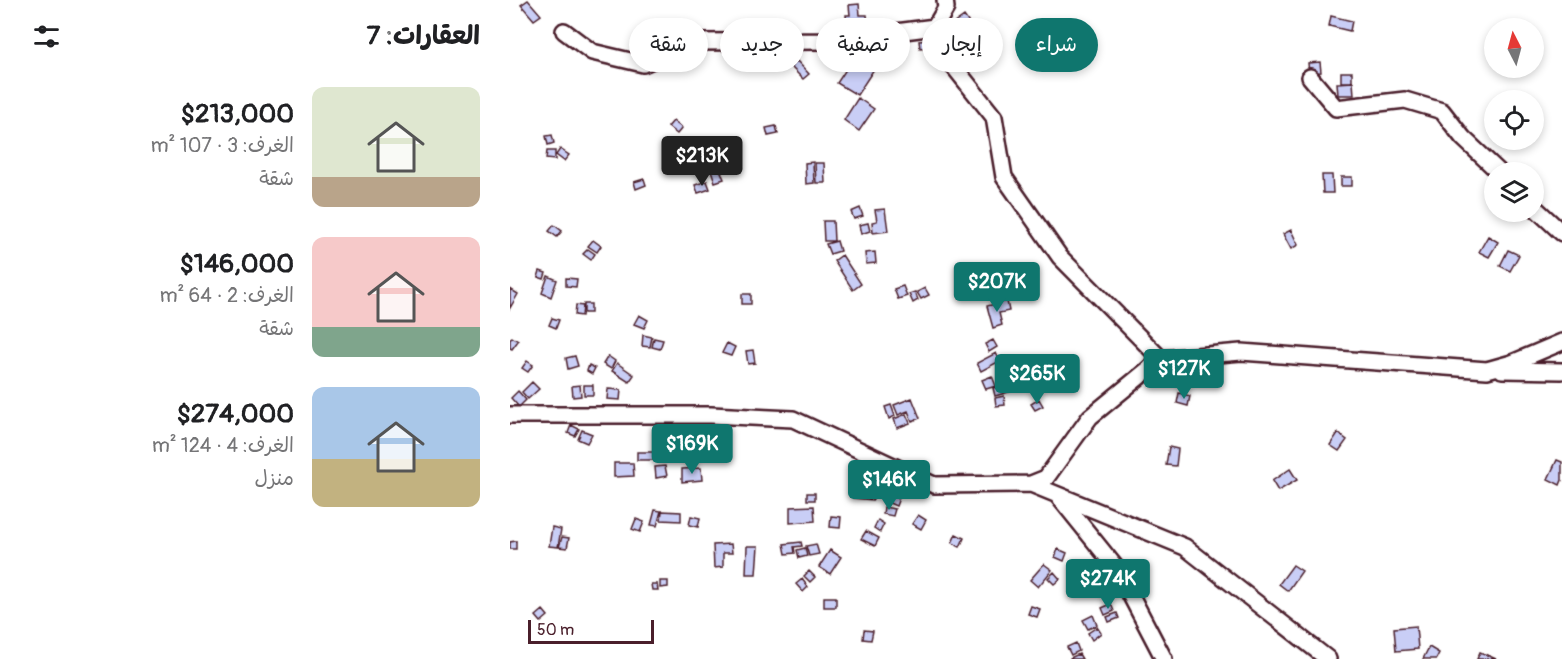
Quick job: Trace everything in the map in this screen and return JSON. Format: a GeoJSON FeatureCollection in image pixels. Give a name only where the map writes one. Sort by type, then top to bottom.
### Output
{"type":"FeatureCollection","features":[{"type":"Feature","properties":{"kind":"street"},"geometry":{"type":"LineString","coordinates":[[940,18],[946,8],[945,0]]}},
{"type":"Feature","properties":{"kind":"street"},"geometry":{"type":"LineString","coordinates":[[564,31],[592,52],[643,64],[694,42],[826,41],[922,29]]}},
{"type":"Feature","properties":{"kind":"street"},"geometry":{"type":"LineString","coordinates":[[958,72],[994,117],[1004,177],[1060,257],[1161,359]]}},
{"type":"Feature","properties":{"kind":"street"},"geometry":{"type":"LineString","coordinates":[[1310,77],[1336,108],[1405,100],[1442,111],[1463,138],[1488,162]]}},
{"type":"Feature","properties":{"kind":"street"},"geometry":{"type":"LineString","coordinates":[[1544,216],[1562,233]]}},
{"type":"Feature","properties":{"kind":"street"},"geometry":{"type":"LineString","coordinates":[[1487,370],[1512,363],[1562,342]]}},
{"type":"Feature","properties":{"kind":"street"},"geometry":{"type":"LineString","coordinates":[[510,415],[711,415],[793,419],[934,485],[1031,484],[1046,478],[1090,417],[1161,359],[1241,352],[1487,370],[1562,371]]}},
{"type":"Feature","properties":{"kind":"street"},"geometry":{"type":"LineString","coordinates":[[1031,484],[1185,547],[1328,659]]}},
{"type":"Feature","properties":{"kind":"street"},"geometry":{"type":"LineString","coordinates":[[1057,495],[1117,569],[1164,659]]}},
{"type":"Feature","properties":{"kind":"building"},"geometry":{"type":"Polygon","coordinates":[[[528,0],[541,15],[534,20],[521,5],[528,0]]]}},
{"type":"Feature","properties":{"kind":"building"},"geometry":{"type":"Polygon","coordinates":[[[859,4],[860,15],[867,15],[867,18],[846,18],[846,15],[850,15],[849,5],[859,4]]]}},
{"type":"Feature","properties":{"kind":"building"},"geometry":{"type":"Polygon","coordinates":[[[1331,16],[1352,21],[1350,31],[1329,26],[1331,16]]]}},
{"type":"Feature","properties":{"kind":"building"},"geometry":{"type":"Polygon","coordinates":[[[1320,62],[1321,72],[1309,73],[1308,63],[1320,62]]]}},
{"type":"Feature","properties":{"kind":"building"},"geometry":{"type":"Polygon","coordinates":[[[804,69],[809,74],[803,79],[796,72],[804,72],[804,69]]]}},
{"type":"Feature","properties":{"kind":"building"},"geometry":{"type":"Polygon","coordinates":[[[844,72],[872,72],[857,95],[837,83],[844,72]]]}},
{"type":"Feature","properties":{"kind":"building"},"geometry":{"type":"Polygon","coordinates":[[[1341,72],[1352,72],[1352,82],[1341,82],[1341,72]]]}},
{"type":"Feature","properties":{"kind":"building"},"geometry":{"type":"Polygon","coordinates":[[[1353,82],[1354,95],[1338,95],[1337,83],[1353,82]]]}},
{"type":"Feature","properties":{"kind":"building"},"geometry":{"type":"Polygon","coordinates":[[[858,98],[874,109],[859,131],[844,120],[858,98]]]}},
{"type":"Feature","properties":{"kind":"building"},"geometry":{"type":"Polygon","coordinates":[[[673,121],[682,128],[677,134],[668,127],[673,121]]]}},
{"type":"Feature","properties":{"kind":"building"},"geometry":{"type":"Polygon","coordinates":[[[776,126],[778,134],[768,136],[766,128],[776,126]]]}},
{"type":"Feature","properties":{"kind":"building"},"geometry":{"type":"Polygon","coordinates":[[[552,135],[554,143],[548,145],[546,136],[552,135]]]}},
{"type":"Feature","properties":{"kind":"building"},"geometry":{"type":"Polygon","coordinates":[[[560,149],[569,155],[564,161],[556,155],[560,149]]]}},
{"type":"Feature","properties":{"kind":"building"},"geometry":{"type":"Polygon","coordinates":[[[547,151],[555,151],[555,160],[546,159],[547,151]]]}},
{"type":"Feature","properties":{"kind":"building"},"geometry":{"type":"Polygon","coordinates":[[[813,162],[814,183],[806,184],[805,163],[813,162]]]}},
{"type":"Feature","properties":{"kind":"building"},"geometry":{"type":"Polygon","coordinates":[[[815,163],[824,163],[825,183],[816,183],[815,163]]]}},
{"type":"Feature","properties":{"kind":"building"},"geometry":{"type":"Polygon","coordinates":[[[719,167],[724,179],[715,182],[711,170],[719,167]]]}},
{"type":"Feature","properties":{"kind":"building"},"geometry":{"type":"Polygon","coordinates":[[[1322,175],[1332,175],[1333,193],[1323,193],[1322,175]]]}},
{"type":"Feature","properties":{"kind":"building"},"geometry":{"type":"Polygon","coordinates":[[[1341,177],[1352,177],[1352,186],[1341,186],[1341,177]]]}},
{"type":"Feature","properties":{"kind":"building"},"geometry":{"type":"Polygon","coordinates":[[[644,179],[646,185],[636,189],[634,182],[644,179]]]}},
{"type":"Feature","properties":{"kind":"building"},"geometry":{"type":"Polygon","coordinates":[[[707,181],[710,189],[698,193],[695,185],[707,181]]]}},
{"type":"Feature","properties":{"kind":"building"},"geometry":{"type":"Polygon","coordinates":[[[860,208],[863,216],[854,219],[851,212],[860,208]]]}},
{"type":"Feature","properties":{"kind":"building"},"geometry":{"type":"Polygon","coordinates":[[[885,209],[888,231],[873,233],[872,222],[877,221],[875,210],[885,209]]]}},
{"type":"Feature","properties":{"kind":"building"},"geometry":{"type":"Polygon","coordinates":[[[823,221],[833,221],[834,241],[824,241],[823,221]]]}},
{"type":"Feature","properties":{"kind":"building"},"geometry":{"type":"Polygon","coordinates":[[[868,223],[870,231],[861,234],[859,225],[868,223]]]}},
{"type":"Feature","properties":{"kind":"building"},"geometry":{"type":"Polygon","coordinates":[[[554,225],[562,231],[557,237],[549,231],[554,225]]]}},
{"type":"Feature","properties":{"kind":"building"},"geometry":{"type":"Polygon","coordinates":[[[1291,230],[1298,245],[1291,249],[1283,234],[1291,230]]]}},
{"type":"Feature","properties":{"kind":"building"},"geometry":{"type":"Polygon","coordinates":[[[1488,236],[1498,242],[1489,257],[1479,252],[1488,236]]]}},
{"type":"Feature","properties":{"kind":"building"},"geometry":{"type":"Polygon","coordinates":[[[593,240],[601,246],[597,252],[588,246],[593,240]]]}},
{"type":"Feature","properties":{"kind":"building"},"geometry":{"type":"Polygon","coordinates":[[[837,241],[840,251],[830,254],[826,244],[837,241]]]}},
{"type":"Feature","properties":{"kind":"building"},"geometry":{"type":"Polygon","coordinates":[[[588,249],[595,254],[591,260],[583,254],[588,249]]]}},
{"type":"Feature","properties":{"kind":"building"},"geometry":{"type":"Polygon","coordinates":[[[1508,250],[1519,255],[1510,271],[1500,266],[1508,250]]]}},
{"type":"Feature","properties":{"kind":"building"},"geometry":{"type":"Polygon","coordinates":[[[875,252],[876,263],[866,264],[865,253],[875,252]]]}},
{"type":"Feature","properties":{"kind":"building"},"geometry":{"type":"Polygon","coordinates":[[[842,255],[861,284],[853,290],[834,261],[842,255]]]}},
{"type":"Feature","properties":{"kind":"building"},"geometry":{"type":"Polygon","coordinates":[[[540,271],[546,273],[544,279],[538,277],[540,271]]]}},
{"type":"Feature","properties":{"kind":"building"},"geometry":{"type":"Polygon","coordinates":[[[548,276],[557,280],[551,297],[542,293],[548,276]]]}},
{"type":"Feature","properties":{"kind":"building"},"geometry":{"type":"Polygon","coordinates":[[[566,278],[577,279],[576,287],[566,286],[566,278]]]}},
{"type":"Feature","properties":{"kind":"building"},"geometry":{"type":"Polygon","coordinates":[[[903,286],[907,296],[898,299],[894,289],[903,286]]]}},
{"type":"Feature","properties":{"kind":"building"},"geometry":{"type":"Polygon","coordinates":[[[925,288],[929,295],[921,299],[917,292],[925,288]]]}},
{"type":"Feature","properties":{"kind":"building"},"geometry":{"type":"Polygon","coordinates":[[[510,289],[518,294],[510,308],[510,289]]]}},
{"type":"Feature","properties":{"kind":"building"},"geometry":{"type":"Polygon","coordinates":[[[915,292],[918,300],[913,303],[909,294],[915,292]]]}},
{"type":"Feature","properties":{"kind":"building"},"geometry":{"type":"Polygon","coordinates":[[[742,294],[751,294],[751,304],[742,304],[742,294]]]}},
{"type":"Feature","properties":{"kind":"building"},"geometry":{"type":"Polygon","coordinates":[[[1007,301],[1009,311],[999,313],[1002,325],[993,328],[987,306],[1007,301]]]}},
{"type":"Feature","properties":{"kind":"building"},"geometry":{"type":"Polygon","coordinates":[[[584,304],[591,304],[591,313],[584,313],[584,304]]]}},
{"type":"Feature","properties":{"kind":"building"},"geometry":{"type":"Polygon","coordinates":[[[576,305],[583,306],[582,316],[575,315],[576,305]]]}},
{"type":"Feature","properties":{"kind":"building"},"geometry":{"type":"Polygon","coordinates":[[[639,315],[648,320],[644,328],[634,324],[639,315]]]}},
{"type":"Feature","properties":{"kind":"building"},"geometry":{"type":"Polygon","coordinates":[[[552,318],[559,320],[556,328],[549,325],[552,318]]]}},
{"type":"Feature","properties":{"kind":"building"},"geometry":{"type":"Polygon","coordinates":[[[643,335],[652,337],[650,347],[642,346],[643,335]]]}},
{"type":"Feature","properties":{"kind":"building"},"geometry":{"type":"Polygon","coordinates":[[[512,337],[518,341],[512,349],[510,340],[512,337]]]}},
{"type":"Feature","properties":{"kind":"building"},"geometry":{"type":"Polygon","coordinates":[[[654,338],[663,340],[660,349],[652,347],[654,338]]]}},
{"type":"Feature","properties":{"kind":"building"},"geometry":{"type":"Polygon","coordinates":[[[993,340],[997,347],[989,352],[985,344],[993,340]]]}},
{"type":"Feature","properties":{"kind":"building"},"geometry":{"type":"Polygon","coordinates":[[[727,343],[735,347],[731,356],[722,353],[727,343]]]}},
{"type":"Feature","properties":{"kind":"building"},"geometry":{"type":"Polygon","coordinates":[[[753,350],[755,363],[748,364],[746,351],[753,350]]]}},
{"type":"Feature","properties":{"kind":"building"},"geometry":{"type":"Polygon","coordinates":[[[996,353],[1000,361],[981,371],[977,363],[996,353]]]}},
{"type":"Feature","properties":{"kind":"building"},"geometry":{"type":"Polygon","coordinates":[[[575,356],[578,366],[568,369],[566,358],[575,356]]]}},
{"type":"Feature","properties":{"kind":"building"},"geometry":{"type":"Polygon","coordinates":[[[608,356],[615,361],[611,369],[603,364],[608,356]]]}},
{"type":"Feature","properties":{"kind":"building"},"geometry":{"type":"Polygon","coordinates":[[[527,361],[533,365],[528,372],[522,368],[527,361]]]}},
{"type":"Feature","properties":{"kind":"building"},"geometry":{"type":"Polygon","coordinates":[[[617,363],[634,375],[629,382],[612,371],[617,363]]]}},
{"type":"Feature","properties":{"kind":"building"},"geometry":{"type":"Polygon","coordinates":[[[589,365],[595,368],[592,374],[587,371],[589,365]]]}},
{"type":"Feature","properties":{"kind":"building"},"geometry":{"type":"Polygon","coordinates":[[[992,376],[996,386],[986,389],[982,380],[992,376]]]}},
{"type":"Feature","properties":{"kind":"building"},"geometry":{"type":"Polygon","coordinates":[[[532,382],[539,389],[528,399],[522,392],[532,382]]]}},
{"type":"Feature","properties":{"kind":"building"},"geometry":{"type":"Polygon","coordinates":[[[1010,384],[1012,391],[995,396],[993,388],[1010,384]]]}},
{"type":"Feature","properties":{"kind":"building"},"geometry":{"type":"Polygon","coordinates":[[[580,385],[581,396],[573,397],[572,386],[580,385]]]}},
{"type":"Feature","properties":{"kind":"building"},"geometry":{"type":"Polygon","coordinates":[[[584,385],[593,385],[593,395],[584,395],[584,385]]]}},
{"type":"Feature","properties":{"kind":"building"},"geometry":{"type":"Polygon","coordinates":[[[608,389],[621,390],[620,400],[607,399],[608,389]]]}},
{"type":"Feature","properties":{"kind":"building"},"geometry":{"type":"Polygon","coordinates":[[[518,391],[526,400],[519,407],[511,398],[518,391]]]}},
{"type":"Feature","properties":{"kind":"building"},"geometry":{"type":"Polygon","coordinates":[[[1179,393],[1190,396],[1188,406],[1177,403],[1179,393]]]}},
{"type":"Feature","properties":{"kind":"building"},"geometry":{"type":"Polygon","coordinates":[[[1004,396],[1005,405],[996,406],[995,398],[1004,396]]]}},
{"type":"Feature","properties":{"kind":"building"},"geometry":{"type":"Polygon","coordinates":[[[912,398],[920,418],[912,421],[908,411],[898,415],[894,405],[912,398]]]}},
{"type":"Feature","properties":{"kind":"building"},"geometry":{"type":"Polygon","coordinates":[[[1039,399],[1043,406],[1035,410],[1031,404],[1039,399]]]}},
{"type":"Feature","properties":{"kind":"building"},"geometry":{"type":"Polygon","coordinates":[[[891,405],[895,416],[889,419],[885,407],[891,405]]]}},
{"type":"Feature","properties":{"kind":"building"},"geometry":{"type":"Polygon","coordinates":[[[906,414],[910,423],[897,428],[894,419],[906,414]]]}},
{"type":"Feature","properties":{"kind":"building"},"geometry":{"type":"Polygon","coordinates":[[[660,417],[676,424],[672,432],[657,425],[660,417]]]}},
{"type":"Feature","properties":{"kind":"building"},"geometry":{"type":"Polygon","coordinates":[[[571,425],[579,429],[575,436],[568,433],[571,425]]]}},
{"type":"Feature","properties":{"kind":"building"},"geometry":{"type":"Polygon","coordinates":[[[582,430],[592,434],[587,443],[578,439],[582,430]]]}},
{"type":"Feature","properties":{"kind":"building"},"geometry":{"type":"Polygon","coordinates":[[[1338,433],[1347,440],[1339,451],[1330,445],[1338,433]]]}},
{"type":"Feature","properties":{"kind":"building"},"geometry":{"type":"Polygon","coordinates":[[[1169,447],[1178,449],[1176,466],[1166,465],[1169,447]]]}},
{"type":"Feature","properties":{"kind":"building"},"geometry":{"type":"Polygon","coordinates":[[[637,452],[660,452],[660,460],[637,460],[637,452]]]}},
{"type":"Feature","properties":{"kind":"building"},"geometry":{"type":"Polygon","coordinates":[[[1557,460],[1562,462],[1560,485],[1548,479],[1557,460]]]}},
{"type":"Feature","properties":{"kind":"building"},"geometry":{"type":"Polygon","coordinates":[[[614,463],[633,463],[634,476],[614,477],[614,463]]]}},
{"type":"Feature","properties":{"kind":"building"},"geometry":{"type":"Polygon","coordinates":[[[665,466],[667,476],[656,478],[655,467],[665,466]]]}},
{"type":"Feature","properties":{"kind":"building"},"geometry":{"type":"Polygon","coordinates":[[[701,468],[702,480],[682,482],[682,469],[701,468]]]}},
{"type":"Feature","properties":{"kind":"building"},"geometry":{"type":"Polygon","coordinates":[[[1290,469],[1297,480],[1278,491],[1272,481],[1290,469]]]}},
{"type":"Feature","properties":{"kind":"building"},"geometry":{"type":"Polygon","coordinates":[[[854,489],[874,491],[873,500],[853,498],[854,489]]]}},
{"type":"Feature","properties":{"kind":"building"},"geometry":{"type":"Polygon","coordinates":[[[807,493],[815,493],[815,500],[807,500],[807,493]]]}},
{"type":"Feature","properties":{"kind":"building"},"geometry":{"type":"Polygon","coordinates":[[[889,495],[899,498],[896,506],[887,502],[889,495]]]}},
{"type":"Feature","properties":{"kind":"building"},"geometry":{"type":"Polygon","coordinates":[[[814,506],[815,521],[790,523],[790,507],[814,506]]]}},
{"type":"Feature","properties":{"kind":"building"},"geometry":{"type":"Polygon","coordinates":[[[884,507],[895,509],[893,516],[883,514],[884,507]]]}},
{"type":"Feature","properties":{"kind":"building"},"geometry":{"type":"Polygon","coordinates":[[[655,510],[661,511],[657,526],[651,525],[655,510]]]}},
{"type":"Feature","properties":{"kind":"building"},"geometry":{"type":"Polygon","coordinates":[[[662,511],[681,512],[681,521],[661,520],[662,511]]]}},
{"type":"Feature","properties":{"kind":"building"},"geometry":{"type":"Polygon","coordinates":[[[918,515],[926,520],[921,529],[912,524],[918,515]]]}},
{"type":"Feature","properties":{"kind":"building"},"geometry":{"type":"Polygon","coordinates":[[[691,516],[700,518],[698,527],[689,525],[691,516]]]}},
{"type":"Feature","properties":{"kind":"building"},"geometry":{"type":"Polygon","coordinates":[[[831,516],[841,517],[840,528],[830,527],[831,516]]]}},
{"type":"Feature","properties":{"kind":"building"},"geometry":{"type":"Polygon","coordinates":[[[636,519],[644,522],[640,532],[632,529],[636,519]]]}},
{"type":"Feature","properties":{"kind":"building"},"geometry":{"type":"Polygon","coordinates":[[[878,520],[884,524],[880,532],[874,528],[878,520]]]}},
{"type":"Feature","properties":{"kind":"building"},"geometry":{"type":"Polygon","coordinates":[[[552,527],[561,529],[558,547],[549,546],[552,527]]]}},
{"type":"Feature","properties":{"kind":"building"},"geometry":{"type":"Polygon","coordinates":[[[866,531],[879,538],[875,546],[861,539],[866,531]]]}},
{"type":"Feature","properties":{"kind":"building"},"geometry":{"type":"Polygon","coordinates":[[[956,534],[964,538],[960,547],[952,543],[956,534]]]}},
{"type":"Feature","properties":{"kind":"building"},"geometry":{"type":"Polygon","coordinates":[[[562,537],[569,538],[567,548],[559,547],[562,537]]]}},
{"type":"Feature","properties":{"kind":"building"},"geometry":{"type":"Polygon","coordinates":[[[516,541],[516,549],[510,549],[510,542],[516,541]]]}},
{"type":"Feature","properties":{"kind":"building"},"geometry":{"type":"Polygon","coordinates":[[[801,542],[802,546],[794,547],[795,553],[786,554],[784,544],[801,542]]]}},
{"type":"Feature","properties":{"kind":"building"},"geometry":{"type":"Polygon","coordinates":[[[731,544],[732,553],[723,553],[723,567],[714,568],[713,545],[731,544]]]}},
{"type":"Feature","properties":{"kind":"building"},"geometry":{"type":"Polygon","coordinates":[[[816,544],[819,554],[809,556],[806,546],[816,544]]]}},
{"type":"Feature","properties":{"kind":"building"},"geometry":{"type":"Polygon","coordinates":[[[747,546],[758,546],[756,574],[746,574],[747,546]]]}},
{"type":"Feature","properties":{"kind":"building"},"geometry":{"type":"Polygon","coordinates":[[[805,548],[807,556],[799,558],[797,550],[805,548]]]}},
{"type":"Feature","properties":{"kind":"building"},"geometry":{"type":"Polygon","coordinates":[[[1058,549],[1067,553],[1064,561],[1055,557],[1058,549]]]}},
{"type":"Feature","properties":{"kind":"building"},"geometry":{"type":"Polygon","coordinates":[[[830,550],[841,557],[830,574],[819,567],[830,550]]]}},
{"type":"Feature","properties":{"kind":"building"},"geometry":{"type":"Polygon","coordinates":[[[1044,564],[1052,570],[1038,587],[1030,580],[1044,564]]]}},
{"type":"Feature","properties":{"kind":"building"},"geometry":{"type":"Polygon","coordinates":[[[1293,565],[1302,571],[1288,591],[1279,584],[1293,565]]]}},
{"type":"Feature","properties":{"kind":"building"},"geometry":{"type":"Polygon","coordinates":[[[809,571],[815,577],[810,582],[804,576],[809,571]]]}},
{"type":"Feature","properties":{"kind":"building"},"geometry":{"type":"Polygon","coordinates":[[[1054,572],[1060,579],[1054,584],[1048,578],[1054,572]]]}},
{"type":"Feature","properties":{"kind":"building"},"geometry":{"type":"Polygon","coordinates":[[[802,579],[808,587],[803,592],[796,584],[802,579]]]}},
{"type":"Feature","properties":{"kind":"building"},"geometry":{"type":"Polygon","coordinates":[[[660,581],[668,581],[668,587],[660,588],[660,581]]]}},
{"type":"Feature","properties":{"kind":"building"},"geometry":{"type":"Polygon","coordinates":[[[651,584],[657,584],[658,590],[652,590],[651,584]]]}},
{"type":"Feature","properties":{"kind":"building"},"geometry":{"type":"Polygon","coordinates":[[[824,597],[836,597],[836,607],[824,607],[824,597]]]}},
{"type":"Feature","properties":{"kind":"building"},"geometry":{"type":"Polygon","coordinates":[[[1111,604],[1114,611],[1105,615],[1102,608],[1111,604]]]}},
{"type":"Feature","properties":{"kind":"building"},"geometry":{"type":"Polygon","coordinates":[[[1031,606],[1040,609],[1037,617],[1028,614],[1031,606]]]}},
{"type":"Feature","properties":{"kind":"building"},"geometry":{"type":"Polygon","coordinates":[[[543,610],[548,616],[541,622],[536,616],[543,610]]]}},
{"type":"Feature","properties":{"kind":"building"},"geometry":{"type":"Polygon","coordinates":[[[1117,613],[1119,618],[1109,622],[1107,617],[1117,613]]]}},
{"type":"Feature","properties":{"kind":"building"},"geometry":{"type":"Polygon","coordinates":[[[1093,615],[1097,625],[1088,629],[1083,620],[1093,615]]]}},
{"type":"Feature","properties":{"kind":"building"},"geometry":{"type":"Polygon","coordinates":[[[1416,626],[1418,649],[1396,651],[1394,628],[1416,626]]]}},
{"type":"Feature","properties":{"kind":"building"},"geometry":{"type":"Polygon","coordinates":[[[1097,627],[1101,633],[1092,640],[1088,633],[1097,627]]]}},
{"type":"Feature","properties":{"kind":"building"},"geometry":{"type":"Polygon","coordinates":[[[864,630],[873,631],[871,640],[863,639],[864,630]]]}},
{"type":"Feature","properties":{"kind":"building"},"geometry":{"type":"Polygon","coordinates":[[[1076,643],[1079,651],[1071,655],[1067,647],[1076,643]]]}},
{"type":"Feature","properties":{"kind":"building"},"geometry":{"type":"Polygon","coordinates":[[[1429,647],[1439,653],[1436,659],[1423,659],[1429,647]]]}},
{"type":"Feature","properties":{"kind":"building"},"geometry":{"type":"Polygon","coordinates":[[[1480,652],[1496,659],[1477,659],[1480,652]]]}},
{"type":"Feature","properties":{"kind":"building"},"geometry":{"type":"Polygon","coordinates":[[[1079,654],[1082,659],[1070,659],[1070,658],[1079,654]]]}}]}
